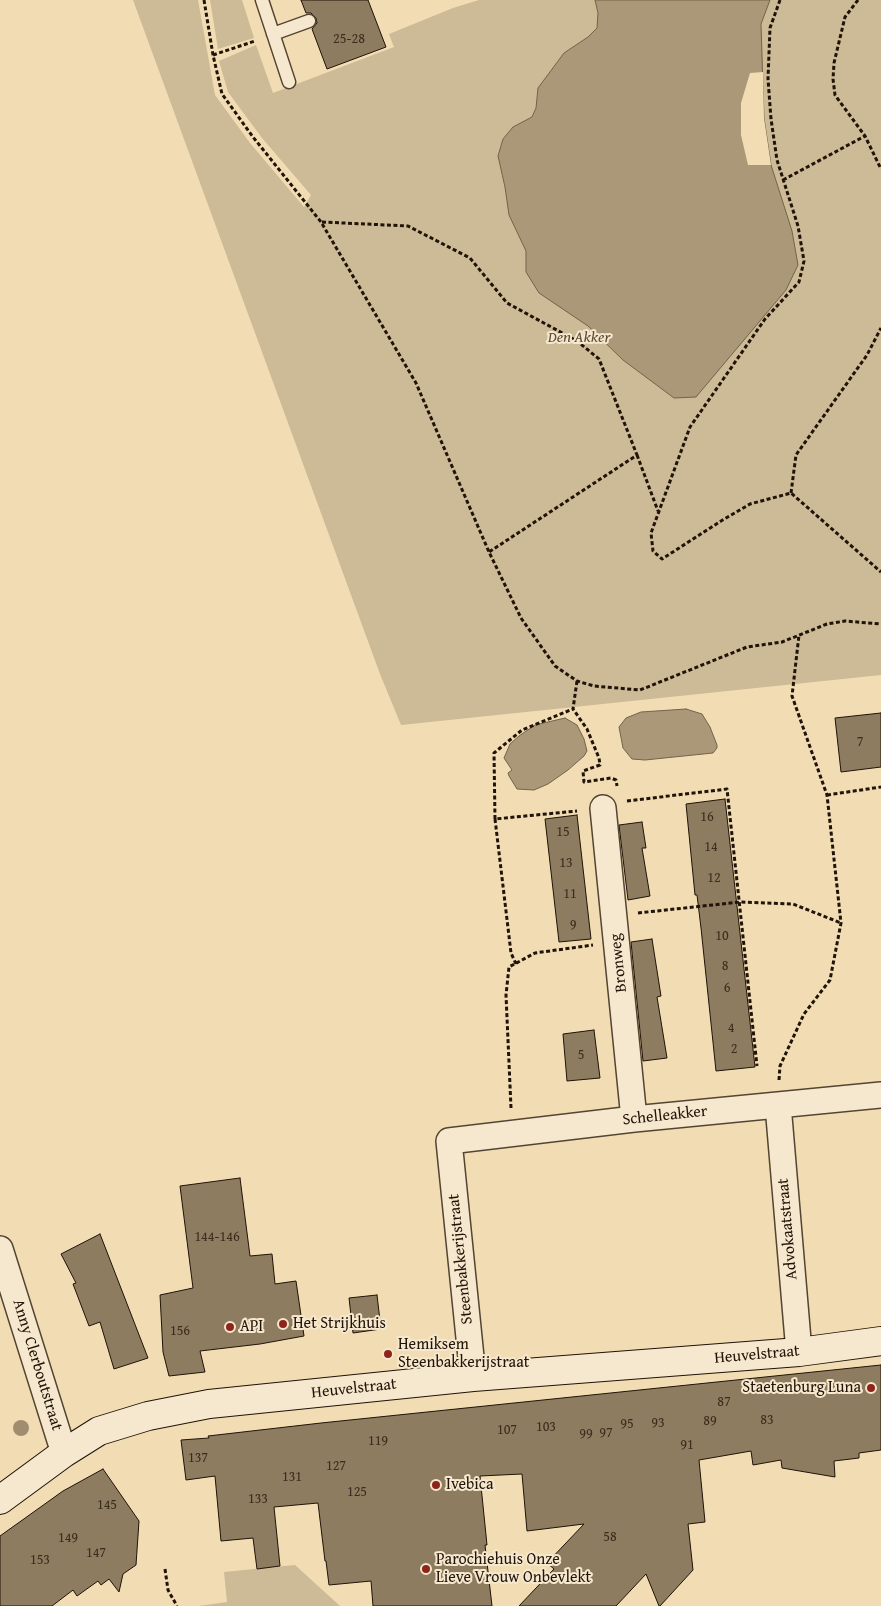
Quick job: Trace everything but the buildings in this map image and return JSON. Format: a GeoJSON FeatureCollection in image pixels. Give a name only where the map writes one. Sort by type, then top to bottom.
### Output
{"type":"FeatureCollection","features":[{"type":"Feature","properties":{"kind":"main road","name":"Heuvelstraat"},"geometry":{"type":"LineString","coordinates":[[0,1500],[64,1453],[99,1431],[148,1416],[209,1404],[473,1377],[799,1352],[881,1341]]}},
{"type":"Feature","properties":{"kind":"street","name":"Bronweg"},"geometry":{"type":"LineString","coordinates":[[611,805],[614,916],[634,1119]]}},
{"type":"Feature","properties":{"kind":"street","name":"Schelleakker"},"geometry":{"type":"LineString","coordinates":[[449,1141],[634,1119],[881,1095]]}},
{"type":"Feature","properties":{"kind":"street","name":"Advokaatstraat"},"geometry":{"type":"LineString","coordinates":[[778,1105],[799,1352]]}},
{"type":"Feature","properties":{"kind":"street","name":"Steenbakkerijstraat"},"geometry":{"type":"LineString","coordinates":[[449,1141],[473,1377]]}},
{"type":"Feature","properties":{"kind":"street","name":"Anny Clerboutstraat"},"geometry":{"type":"LineString","coordinates":[[0,1249],[64,1453]]}},
{"type":"Feature","properties":{"kind":"lane"},"geometry":{"type":"LineString","coordinates":[[262,0],[289,82]]}},
{"type":"Feature","properties":{"kind":"lane"},"geometry":{"type":"LineString","coordinates":[[273,34],[309,21]]}},
{"type":"Feature","properties":{"kind":"path"},"geometry":{"type":"LineString","coordinates":[[204,0],[213,55],[222,94],[321,222],[416,383],[489,552],[521,618],[555,666],[578,681],[594,686],[640,690],[747,647],[782,642],[827,624],[845,621],[881,624]]}},
{"type":"Feature","properties":{"kind":"path"},"geometry":{"type":"LineString","coordinates":[[780,0],[770,28],[768,79],[770,119],[777,160],[798,226],[804,261],[799,282],[764,319],[690,427],[651,533],[653,551],[662,559],[721,520],[750,504],[791,493]]}},
{"type":"Feature","properties":{"kind":"path"},"geometry":{"type":"LineString","coordinates":[[858,0],[846,17],[834,63],[835,95],[865,136],[881,169]]}},
{"type":"Feature","properties":{"kind":"path"},"geometry":{"type":"LineString","coordinates":[[213,55],[273,34]]}},
{"type":"Feature","properties":{"kind":"path"},"geometry":{"type":"LineString","coordinates":[[783,180],[865,136]]}},
{"type":"Feature","properties":{"kind":"path"},"geometry":{"type":"LineString","coordinates":[[321,222],[408,226],[470,258],[507,303],[577,340],[599,359],[658,511]]}},
{"type":"Feature","properties":{"kind":"path"},"geometry":{"type":"LineString","coordinates":[[791,493],[796,455],[867,355],[881,328]]}},
{"type":"Feature","properties":{"kind":"path"},"geometry":{"type":"LineString","coordinates":[[489,552],[637,455]]}},
{"type":"Feature","properties":{"kind":"path"},"geometry":{"type":"LineString","coordinates":[[791,493],[881,572]]}},
{"type":"Feature","properties":{"kind":"path"},"geometry":{"type":"LineString","coordinates":[[778,1105],[780,1066],[804,1014],[830,980],[841,923],[827,795],[792,696],[799,635]]}},
{"type":"Feature","properties":{"kind":"path"},"geometry":{"type":"LineString","coordinates":[[578,681],[573,709],[587,729],[600,765],[583,772],[584,782],[611,778],[616,780],[617,786]]}},
{"type":"Feature","properties":{"kind":"path"},"geometry":{"type":"LineString","coordinates":[[516,964],[511,953],[495,819],[494,753],[522,730],[573,709]]}},
{"type":"Feature","properties":{"kind":"path"},"geometry":{"type":"LineString","coordinates":[[827,795],[881,787]]}},
{"type":"Feature","properties":{"kind":"path"},"geometry":{"type":"LineString","coordinates":[[495,819],[727,789],[757,1066]]}},
{"type":"Feature","properties":{"kind":"path"},"geometry":{"type":"LineString","coordinates":[[614,916],[740,902],[793,904],[841,923]]}},
{"type":"Feature","properties":{"kind":"path"},"geometry":{"type":"LineString","coordinates":[[512,1134],[506,995],[510,967],[536,953],[616,942]]}},
{"type":"Feature","properties":{"kind":"path"},"geometry":{"type":"LineString","coordinates":[[165,1569],[168,1590],[177,1606]]}},
{"type":"Feature","properties":{"kind":"green space","name":"Den Akker"},"geometry":{"type":"Polygon","coordinates":[[[133,0],[198,0],[215,95],[250,143],[304,207],[311,195],[262,138],[228,92],[219,61],[256,45],[273,93],[394,47],[389,34],[453,8],[479,0],[881,0],[881,675],[401,725],[380,674],[133,0]]]}},
{"type":"Feature","properties":{"kind":"green space"},"geometry":{"type":"Polygon","coordinates":[[[210,0],[242,0],[254,38],[218,49],[210,0]]]}},
{"type":"Feature","properties":{"kind":"green space"},"geometry":{"type":"Polygon","coordinates":[[[295,1565],[340,1606],[199,1606],[227,1602],[224,1572],[295,1565]]]}},
{"type":"Feature","properties":{"kind":"shaded area"},"geometry":{"type":"Polygon","coordinates":[[[595,0],[770,0],[761,24],[764,118],[771,165],[792,231],[798,265],[786,290],[696,397],[674,398],[623,360],[588,326],[539,293],[526,272],[526,251],[509,215],[498,156],[503,139],[513,127],[532,117],[536,108],[538,88],[564,53],[588,37],[597,28],[598,13],[595,0]]]}},
{"type":"Feature","properties":{"kind":"shaded area"},"geometry":{"type":"Polygon","coordinates":[[[686,709],[702,714],[710,727],[717,745],[713,753],[645,760],[632,759],[623,748],[619,727],[626,718],[641,712],[686,709]]]}},
{"type":"Feature","properties":{"kind":"shaded area"},"geometry":{"type":"Polygon","coordinates":[[[565,718],[577,725],[584,739],[587,751],[584,756],[548,784],[534,790],[517,789],[508,773],[512,770],[504,758],[510,744],[535,725],[565,718]]]}},
{"type":"Feature","properties":{"kind":"pier"},"geometry":{"type":"Polygon","coordinates":[[[763,72],[764,118],[771,165],[748,165],[741,135],[741,103],[750,73],[763,72]]]}},
{"type":"Feature","properties":{"kind":"place","name":"Het Strijkhuis"},"geometry":{"type":"Point","coordinates":[283,1324]}},
{"type":"Feature","properties":{"kind":"place","name":"API"},"geometry":{"type":"Point","coordinates":[230,1327]}},
{"type":"Feature","properties":{"kind":"place","name":"Hemiksem Steenbakkerijstraat"},"geometry":{"type":"Point","coordinates":[388,1354]}},
{"type":"Feature","properties":{"kind":"place","name":"Staetenburg Luna"},"geometry":{"type":"Point","coordinates":[871,1388]}},
{"type":"Feature","properties":{"kind":"place","name":"Ivebica"},"geometry":{"type":"Point","coordinates":[436,1485]}},
{"type":"Feature","properties":{"kind":"place","name":"Parochiehuis Onze Lieve Vrouw Onbevlekt"},"geometry":{"type":"Point","coordinates":[426,1569]}}]}
